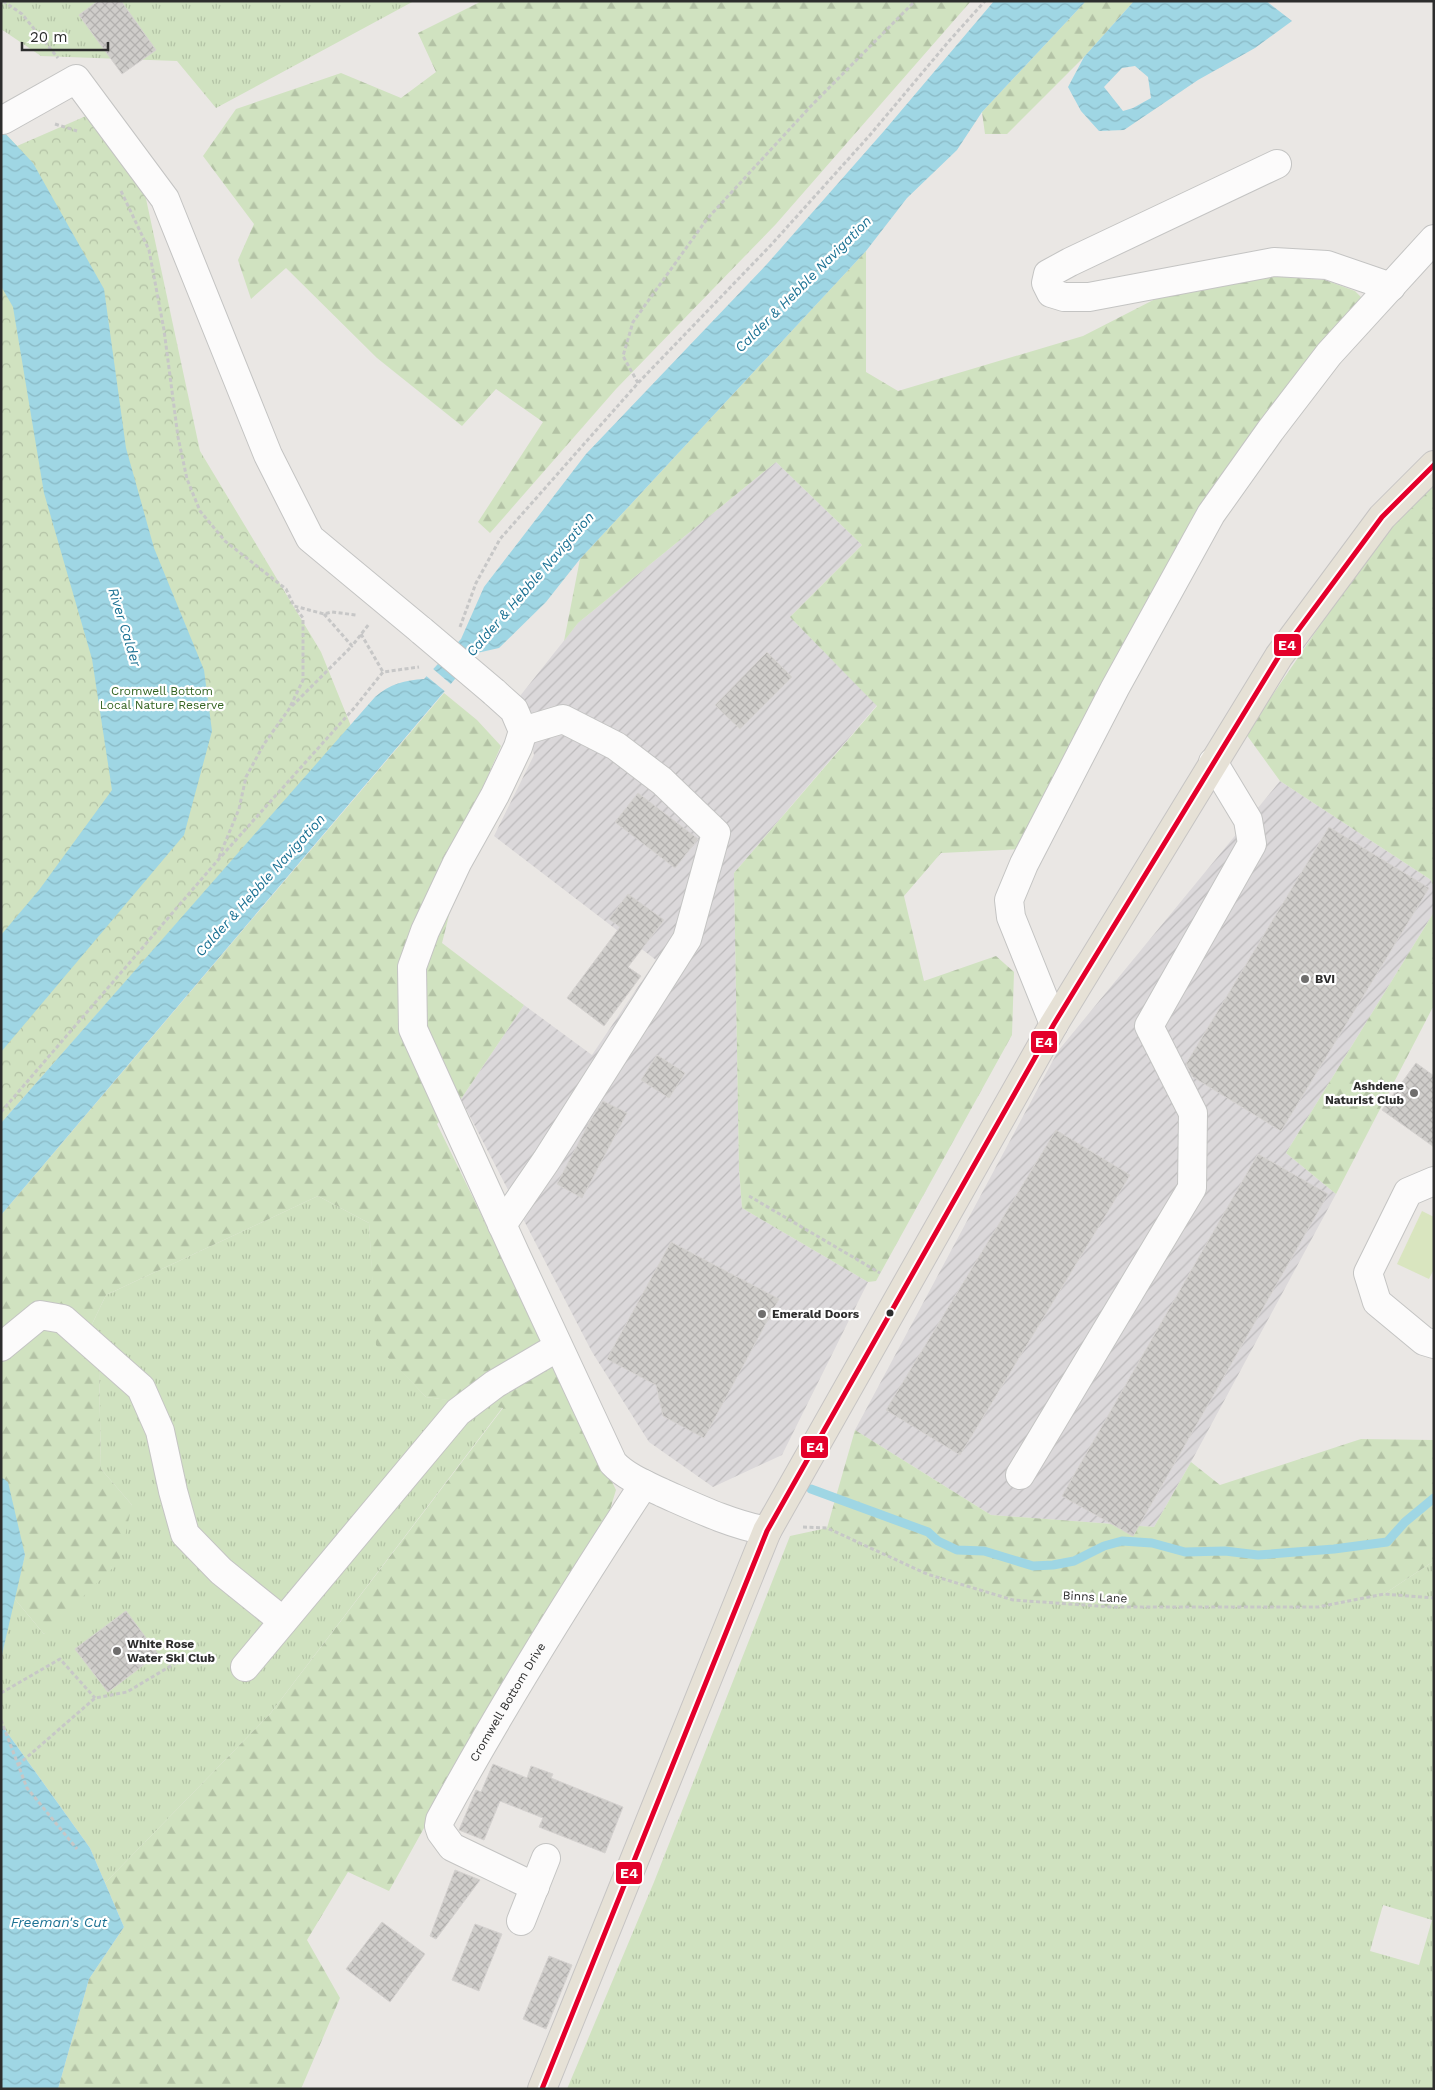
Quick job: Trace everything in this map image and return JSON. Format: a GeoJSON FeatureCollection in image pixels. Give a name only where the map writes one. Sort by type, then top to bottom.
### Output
{"type":"FeatureCollection","features":[{"type":"Feature","properties":{"kind":"main road"},"geometry":{"type":"LineString","coordinates":[[542,2089],[767,1531],[1054,1024],[1279,656],[1382,517],[1434,465]]}},
{"type":"Feature","properties":{"kind":"street"},"geometry":{"type":"LineString","coordinates":[[6,118],[76,79],[165,199],[268,455],[310,538],[514,710],[523,731],[518,747],[457,863],[425,930],[412,967],[413,1029],[613,1463],[644,1484],[710,1515],[767,1531]]}},
{"type":"Feature","properties":{"kind":"street"},"geometry":{"type":"LineString","coordinates":[[1277,164],[1070,262],[1048,274],[1046,283],[1051,292],[1064,297],[1089,297],[1274,262],[1327,265],[1391,287]]}},
{"type":"Feature","properties":{"kind":"street"},"geometry":{"type":"LineString","coordinates":[[1054,1024],[1011,916],[1008,900],[1024,864],[1115,688],[1211,514],[1270,431],[1329,354],[1434,239]]}},
{"type":"Feature","properties":{"kind":"street"},"geometry":{"type":"LineString","coordinates":[[502,1225],[546,1161],[687,938],[716,833],[662,781],[616,746],[564,719],[523,731]]}},
{"type":"Feature","properties":{"kind":"street"},"geometry":{"type":"LineString","coordinates":[[1020,1475],[1192,1188],[1193,1114],[1149,1026],[1252,844],[1248,820],[1213,762]]}},
{"type":"Feature","properties":{"kind":"street"},"geometry":{"type":"LineString","coordinates":[[1434,1181],[1408,1192],[1368,1273],[1377,1302],[1424,1341],[1434,1344]]}},
{"type":"Feature","properties":{"kind":"street"},"geometry":{"type":"LineString","coordinates":[[1,1347],[40,1315],[63,1318],[141,1388],[160,1431],[173,1491],[185,1534],[221,1571],[283,1621]]}},
{"type":"Feature","properties":{"kind":"street"},"geometry":{"type":"LineString","coordinates":[[245,1667],[458,1412],[495,1384],[558,1347]]}},
{"type":"Feature","properties":{"kind":"street","name":"Cromwell Bottom Drive"},"geometry":{"type":"LineString","coordinates":[[535,1887],[452,1847],[441,1832],[440,1820],[475,1756],[559,1614],[644,1484]]}},
{"type":"Feature","properties":{"kind":"street"},"geometry":{"type":"LineString","coordinates":[[521,1921],[546,1858]]}},
{"type":"Feature","properties":{"kind":"path"},"geometry":{"type":"LineString","coordinates":[[3,1],[22,14],[76,79]]}},
{"type":"Feature","properties":{"kind":"path"},"geometry":{"type":"LineString","coordinates":[[638,384],[623,356],[633,322],[707,219],[810,107],[915,1]]}},
{"type":"Feature","properties":{"kind":"path"},"geometry":{"type":"LineString","coordinates":[[459,630],[476,583],[500,539],[638,384],[771,245],[870,136],[985,1]]}},
{"type":"Feature","properties":{"kind":"path"},"geometry":{"type":"LineString","coordinates":[[6,118],[56,124],[80,132]]}},
{"type":"Feature","properties":{"kind":"path"},"geometry":{"type":"LineString","coordinates":[[120,189],[149,250],[164,330],[178,437],[187,479],[200,511],[225,541],[286,589],[302,618],[303,680],[289,709]]}},
{"type":"Feature","properties":{"kind":"path"},"geometry":{"type":"LineString","coordinates":[[294,606],[324,614],[332,612],[353,613],[371,622],[378,628]]}},
{"type":"Feature","properties":{"kind":"path"},"geometry":{"type":"LineString","coordinates":[[324,614],[352,646]]}},
{"type":"Feature","properties":{"kind":"path"},"geometry":{"type":"LineString","coordinates":[[218,860],[239,808],[246,777],[264,744],[289,709],[352,646],[371,622]]}},
{"type":"Feature","properties":{"kind":"path"},"geometry":{"type":"LineString","coordinates":[[361,634],[383,672]]}},
{"type":"Feature","properties":{"kind":"path"},"geometry":{"type":"LineString","coordinates":[[1,1112],[218,860],[355,707],[383,672],[424,667]]}},
{"type":"Feature","properties":{"kind":"path"},"geometry":{"type":"LineString","coordinates":[[749,1196],[904,1288]]}},
{"type":"Feature","properties":{"kind":"path","name":"Binns Lane"},"geometry":{"type":"LineString","coordinates":[[767,1531],[799,1527],[827,1528],[927,1574],[1013,1600],[1112,1607],[1318,1607],[1384,1594],[1434,1599]]}},
{"type":"Feature","properties":{"kind":"path"},"geometry":{"type":"LineString","coordinates":[[18,1765],[95,1698],[127,1692],[184,1658],[245,1667]]}},
{"type":"Feature","properties":{"kind":"path"},"geometry":{"type":"LineString","coordinates":[[1,1693],[60,1659],[95,1698]]}},
{"type":"Feature","properties":{"kind":"path"},"geometry":{"type":"LineString","coordinates":[[1,1720],[27,1788],[78,1849]]}},
{"type":"Feature","properties":{"kind":"shaded area"},"geometry":{"type":"Polygon","coordinates":[[[776,462],[862,545],[790,617],[877,705],[734,873],[739,1169],[742,1208],[868,1282],[782,1455],[713,1487],[649,1442],[592,1352],[461,1099],[524,1005],[592,1055],[656,960],[494,836],[534,755],[520,696],[578,623],[776,462]]]}},
{"type":"Feature","properties":{"kind":"shaded area"},"geometry":{"type":"Polygon","coordinates":[[[1280,781],[1431,880],[1434,888],[1434,912],[1286,1153],[1336,1194],[1154,1527],[991,1515],[855,1430],[1058,1051],[1280,781]]]}},
{"type":"Feature","properties":{"kind":"green space"},"geometry":{"type":"Polygon","coordinates":[[[1,1],[414,1],[216,108],[177,61],[41,56],[1,29],[1,1]]]}},
{"type":"Feature","properties":{"kind":"green space"},"geometry":{"type":"Polygon","coordinates":[[[482,1],[971,1],[776,224],[616,389],[490,533],[478,522],[543,422],[496,389],[462,426],[377,358],[286,268],[251,299],[238,260],[254,224],[203,156],[236,109],[341,73],[401,98],[436,72],[418,33],[482,1]]]}},
{"type":"Feature","properties":{"kind":"green space"},"geometry":{"type":"Polygon","coordinates":[[[1086,1],[1134,1],[1084,57],[1007,134],[985,134],[982,112],[1086,1]]]}},
{"type":"Feature","properties":{"kind":"green space","name":"Cromwell Bottom Local Nature Reserve"},"geometry":{"type":"Polygon","coordinates":[[[86,116],[145,194],[200,451],[321,652],[351,726],[1,1123],[1,129],[17,146],[86,116]]]}},
{"type":"Feature","properties":{"kind":"green space"},"geometry":{"type":"Polygon","coordinates":[[[866,251],[866,372],[898,391],[1083,336],[1167,293],[1272,276],[1325,280],[1355,291],[1364,300],[1291,381],[1021,849],[941,853],[904,896],[924,981],[996,956],[1014,972],[1012,1035],[876,1281],[868,1282],[742,1208],[739,1169],[734,873],[877,706],[790,617],[862,545],[776,462],[578,623],[564,641],[580,559],[866,251]]]}},
{"type":"Feature","properties":{"kind":"green space"},"geometry":{"type":"Polygon","coordinates":[[[1434,479],[1434,888],[1431,880],[1280,781],[1246,734],[1389,524],[1434,479]]]}},
{"type":"Feature","properties":{"kind":"green space"},"geometry":{"type":"Polygon","coordinates":[[[444,693],[477,720],[501,746],[479,796],[442,943],[524,1005],[461,1099],[437,1124],[616,1490],[605,1526],[514,1666],[389,1891],[348,1872],[307,1940],[340,1998],[301,2089],[58,2089],[89,1979],[124,1927],[105,1883],[270,1714],[503,1408],[426,1397],[376,1345],[369,1223],[318,1196],[106,1295],[84,1341],[99,1370],[101,1469],[132,1505],[119,1562],[44,1634],[14,1598],[25,1555],[1,1477],[1,1215],[444,693]]]}},
{"type":"Feature","properties":{"kind":"green space"},"geometry":{"type":"Polygon","coordinates":[[[1434,912],[1434,1005],[1336,1194],[1286,1153],[1434,912]]]}},
{"type":"Feature","properties":{"kind":"green space"},"geometry":{"type":"Polygon","coordinates":[[[318,1196],[369,1223],[377,1345],[426,1397],[503,1407],[270,1714],[105,1883],[90,1848],[1,1724],[1,1659],[14,1598],[44,1634],[132,1505],[101,1469],[99,1370],[84,1341],[106,1295],[318,1196]]]}},
{"type":"Feature","properties":{"kind":"green space"},"geometry":{"type":"Polygon","coordinates":[[[1422,1211],[1434,1217],[1434,1269],[1429,1279],[1397,1264],[1422,1211]]]}},
{"type":"Feature","properties":{"kind":"green space"},"geometry":{"type":"Polygon","coordinates":[[[855,1430],[991,1515],[1154,1527],[1191,1462],[1220,1485],[1361,1439],[1434,1440],[1434,1561],[1384,1594],[1318,1607],[1112,1607],[1013,1600],[927,1574],[827,1528],[855,1430]]]}},
{"type":"Feature","properties":{"kind":"green space"},"geometry":{"type":"Polygon","coordinates":[[[827,1528],[927,1574],[1013,1600],[1112,1607],[1318,1607],[1384,1594],[1434,1561],[1434,2089],[567,2089],[654,1882],[790,1536],[827,1528]],[[1383,1905],[1370,1951],[1419,1965],[1432,1920],[1383,1905]]]}},
{"type":"Feature","properties":{"kind":"water","name":"Calder & Hebble Navigation"},"geometry":{"type":"Polygon","coordinates":[[[994,1],[1086,1],[982,112],[957,150],[907,198],[866,251],[580,559],[546,602],[499,648],[477,653],[1,1215],[1,1123],[375,697],[386,689],[398,684],[410,680],[424,679],[461,639],[484,587],[586,454],[767,264],[884,131],[994,1]]]}},
{"type":"Feature","properties":{"kind":"water"},"geometry":{"type":"Polygon","coordinates":[[[1134,1],[1266,1],[1292,21],[1255,48],[1198,80],[1124,130],[1099,131],[1081,111],[1068,87],[1084,57],[1134,1]],[[1135,66],[1122,68],[1104,87],[1123,111],[1151,98],[1148,77],[1135,66]]]}},
{"type":"Feature","properties":{"kind":"water","name":"River Calder"},"geometry":{"type":"Polygon","coordinates":[[[1,129],[33,163],[104,289],[126,448],[154,548],[204,670],[212,731],[184,835],[1,1052],[1,935],[39,890],[112,790],[92,659],[44,493],[13,307],[1,286],[1,129]]]}},
{"type":"Feature","properties":{"kind":"water"},"geometry":{"type":"Polygon","coordinates":[[[1,1477],[8,1482],[25,1555],[1,1659],[1,1477]]]}},
{"type":"Feature","properties":{"kind":"water","name":"Freeman's Cut"},"geometry":{"type":"Polygon","coordinates":[[[1,1724],[90,1848],[124,1927],[89,1979],[58,2089],[1,2089],[1,1724]]]}},
{"type":"Feature","properties":{"kind":"pier"},"geometry":{"type":"Polygon","coordinates":[[[432,668],[453,686],[447,693],[425,675],[432,668]]]}},
{"type":"Feature","properties":{"kind":"building"},"geometry":{"type":"Polygon","coordinates":[[[98,1],[121,1],[156,50],[122,74],[79,15],[98,1]]]}},
{"type":"Feature","properties":{"kind":"building"},"geometry":{"type":"Polygon","coordinates":[[[767,652],[792,677],[740,729],[715,705],[767,652]]]}},
{"type":"Feature","properties":{"kind":"building"},"geometry":{"type":"Polygon","coordinates":[[[638,793],[698,839],[675,868],[615,822],[638,793]]]}},
{"type":"Feature","properties":{"kind":"building","name":"BVI"},"geometry":{"type":"Polygon","coordinates":[[[1329,827],[1429,888],[1281,1131],[1193,1077],[1186,1064],[1329,827]]]}},
{"type":"Feature","properties":{"kind":"building"},"geometry":{"type":"Polygon","coordinates":[[[628,894],[664,920],[628,967],[641,976],[604,1026],[567,998],[620,927],[609,919],[628,894]]]}},
{"type":"Feature","properties":{"kind":"building"},"geometry":{"type":"Polygon","coordinates":[[[657,1055],[685,1073],[669,1098],[641,1080],[657,1055]]]}},
{"type":"Feature","properties":{"kind":"building","name":"Ashdene Naturist Club"},"geometry":{"type":"Polygon","coordinates":[[[1416,1063],[1434,1076],[1434,1147],[1382,1110],[1416,1063]]]}},
{"type":"Feature","properties":{"kind":"building"},"geometry":{"type":"Polygon","coordinates":[[[603,1101],[627,1113],[582,1198],[557,1184],[590,1121],[603,1101]]]}},
{"type":"Feature","properties":{"kind":"building"},"geometry":{"type":"Polygon","coordinates":[[[1056,1130],[1130,1175],[960,1455],[886,1410],[1056,1130]]]}},
{"type":"Feature","properties":{"kind":"building"},"geometry":{"type":"Polygon","coordinates":[[[1258,1154],[1328,1194],[1133,1536],[1062,1496],[1258,1154]]]}},
{"type":"Feature","properties":{"kind":"building"},"geometry":{"type":"Polygon","coordinates":[[[671,1242],[779,1299],[704,1438],[663,1416],[656,1385],[607,1359],[671,1242]]]}},
{"type":"Feature","properties":{"kind":"building","name":"White Rose Water Ski Club"},"geometry":{"type":"Polygon","coordinates":[[[126,1611],[158,1654],[108,1692],[75,1649],[126,1611]]]}},
{"type":"Feature","properties":{"kind":"building"},"geometry":{"type":"Polygon","coordinates":[[[493,1764],[527,1778],[531,1766],[553,1774],[551,1778],[623,1807],[605,1853],[539,1827],[543,1818],[500,1801],[484,1840],[459,1830],[476,1790],[481,1792],[493,1764]]]}},
{"type":"Feature","properties":{"kind":"building"},"geometry":{"type":"Polygon","coordinates":[[[455,1870],[480,1880],[436,1939],[430,1936],[455,1870]]]}},
{"type":"Feature","properties":{"kind":"building"},"geometry":{"type":"Polygon","coordinates":[[[382,1922],[425,1954],[390,2002],[346,1969],[382,1922]]]}},
{"type":"Feature","properties":{"kind":"building"},"geometry":{"type":"Polygon","coordinates":[[[475,1924],[502,1934],[479,1991],[452,1980],[475,1924]]]}},
{"type":"Feature","properties":{"kind":"building"},"geometry":{"type":"Polygon","coordinates":[[[549,1956],[572,1965],[546,2029],[523,2019],[549,1956]]]}},
{"type":"Feature","properties":{"kind":"waterway"},"geometry":{"type":"LineString","coordinates":[[811,1489],[928,1532],[938,1541],[957,1550],[984,1551],[1033,1566],[1074,1561],[1104,1546],[1122,1541],[1152,1543],[1185,1552],[1225,1551],[1258,1555],[1334,1549],[1387,1542],[1405,1522],[1434,1498]]}},
{"type":"Feature","properties":{"kind":"transit line","name":"E4"},"geometry":{"type":"LineString","coordinates":[[542,2089],[767,1531],[1054,1024],[1279,656],[1382,517],[1434,465]]}},
{"type":"Feature","properties":{"kind":"place","name":"BVI"},"geometry":{"type":"Point","coordinates":[1305,979]}},
{"type":"Feature","properties":{"kind":"place","name":"Ashdene Naturist Club"},"geometry":{"type":"Point","coordinates":[1414,1093]}},
{"type":"Feature","properties":{"kind":"place","name":"Emerald Doors"},"geometry":{"type":"Point","coordinates":[762,1314]}},
{"type":"Feature","properties":{"kind":"place","name":"White Rose Water Ski Club"},"geometry":{"type":"Point","coordinates":[117,1651]}}]}
